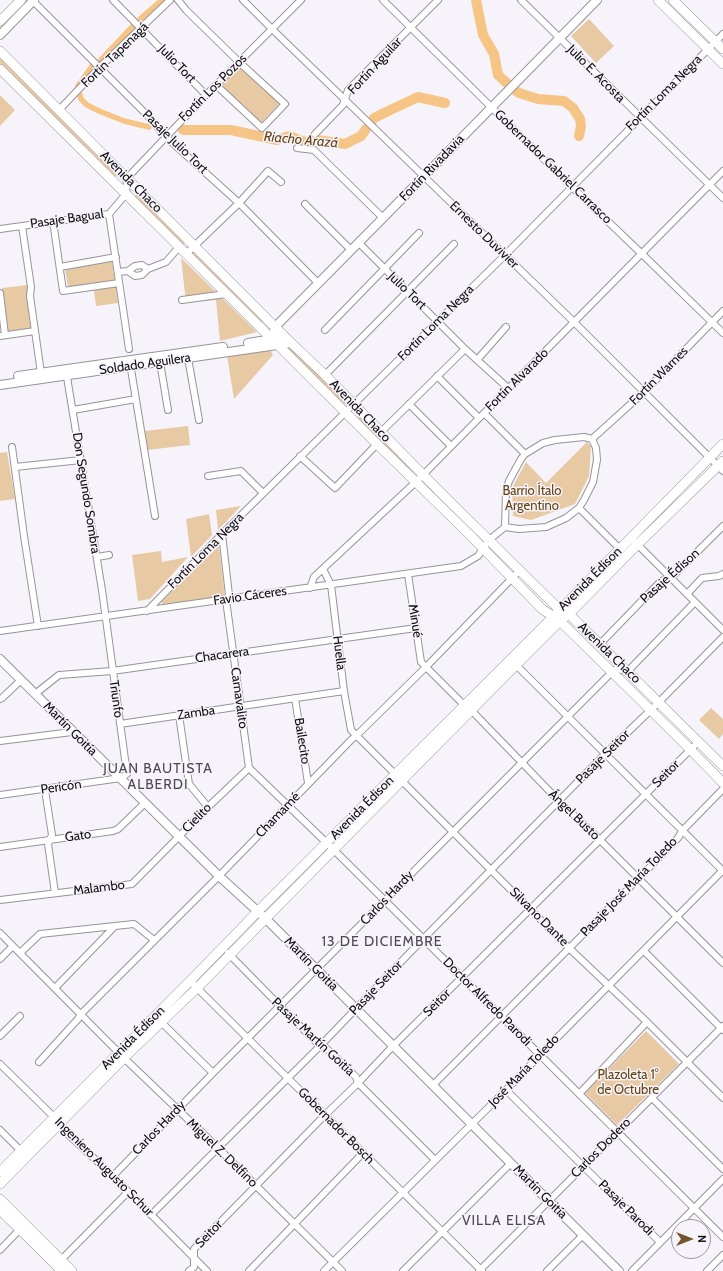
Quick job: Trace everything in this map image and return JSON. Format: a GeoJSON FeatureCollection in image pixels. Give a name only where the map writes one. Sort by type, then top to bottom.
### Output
{"type":"FeatureCollection","features":[{"type":"Feature","properties":{"kind":"main road"},"geometry":{"type":"LineString","coordinates":[[0,21],[21,0]]}},
{"type":"Feature","properties":{"kind":"main road"},"geometry":{"type":"LineString","coordinates":[[658,0],[723,64]]}},
{"type":"Feature","properties":{"kind":"main road"},"geometry":{"type":"LineString","coordinates":[[673,0],[723,50]]}},
{"type":"Feature","properties":{"kind":"main road","name":"Avenida Chaco"},"geometry":{"type":"LineString","coordinates":[[0,51],[288,340],[354,404],[423,475],[520,570],[558,616],[723,783]]}},
{"type":"Feature","properties":{"kind":"main road","name":"Avenida Chaco"},"geometry":{"type":"LineString","coordinates":[[0,69],[483,548],[542,609],[558,616]]}},
{"type":"Feature","properties":{"kind":"main road","name":"Avenida Édison"},"geometry":{"type":"LineString","coordinates":[[558,616],[569,614],[723,444]]}},
{"type":"Feature","properties":{"kind":"main road","name":"Avenida Édison"},"geometry":{"type":"LineString","coordinates":[[0,1184],[24,1154],[226,951],[257,912],[330,846],[468,708],[558,616],[620,548],[634,541],[721,466]]}},
{"type":"Feature","properties":{"kind":"main road","name":"Avenida Chaco"},"geometry":{"type":"LineString","coordinates":[[569,614],[723,766]]}},
{"type":"Feature","properties":{"kind":"main road","name":"Avenida Édison"},"geometry":{"type":"LineString","coordinates":[[226,951],[265,918],[330,846]]}},
{"type":"Feature","properties":{"kind":"main road","name":"Avenida Édison"},"geometry":{"type":"LineString","coordinates":[[0,1172],[24,1154]]}},
{"type":"Feature","properties":{"kind":"main road"},"geometry":{"type":"LineString","coordinates":[[0,1199],[22,1226],[60,1267],[72,1271]]}},
{"type":"Feature","properties":{"kind":"main road"},"geometry":{"type":"LineString","coordinates":[[0,1210],[22,1226]]}},
{"type":"Feature","properties":{"kind":"street","name":"Julio Tort"},"geometry":{"type":"LineString","coordinates":[[113,0],[206,94]]}},
{"type":"Feature","properties":{"kind":"street","name":"Fortín Tapenagá"},"geometry":{"type":"LineString","coordinates":[[59,110],[99,68],[142,29],[170,0]]}},
{"type":"Feature","properties":{"kind":"street"},"geometry":{"type":"LineString","coordinates":[[178,0],[186,10],[239,62],[285,104],[262,128],[216,85]]}},
{"type":"Feature","properties":{"kind":"street","name":"Ernesto Duvivier"},"geometry":{"type":"LineString","coordinates":[[243,0],[272,30],[574,322],[710,457],[721,466]]}},
{"type":"Feature","properties":{"kind":"street","name":"Fortín Los Pozos"},"geometry":{"type":"LineString","coordinates":[[127,178],[206,94],[301,0]]}},
{"type":"Feature","properties":{"kind":"street","name":"Gobernador Gabriel Carrasco"},"geometry":{"type":"LineString","coordinates":[[383,0],[723,334]]}},
{"type":"Feature","properties":{"kind":"street","name":"Fortín Aguilar"},"geometry":{"type":"LineString","coordinates":[[315,134],[343,106],[348,90],[438,0]]}},
{"type":"Feature","properties":{"kind":"street","name":"Julio E. Acosta"},"geometry":{"type":"LineString","coordinates":[[521,0],[723,198]]}},
{"type":"Feature","properties":{"kind":"street","name":"Fortín Rivadavia"},"geometry":{"type":"LineString","coordinates":[[275,327],[597,0]]}},
{"type":"Feature","properties":{"kind":"street"},"geometry":{"type":"LineString","coordinates":[[0,35],[33,1]]}},
{"type":"Feature","properties":{"kind":"street","name":"Pasaje Julio Tort"},"geometry":{"type":"LineString","coordinates":[[33,1],[146,114],[166,137],[239,203],[318,283]]}},
{"type":"Feature","properties":{"kind":"street","name":"Fortín Loma Negra"},"geometry":{"type":"LineString","coordinates":[[147,611],[300,456],[505,255],[723,34]]}},
{"type":"Feature","properties":{"kind":"street"},"geometry":{"type":"LineString","coordinates":[[297,148],[314,150],[383,218]]}},
{"type":"Feature","properties":{"kind":"street","name":"Fortín Alvarado"},"geometry":{"type":"LineString","coordinates":[[310,588],[314,577],[416,482],[723,171]]}},
{"type":"Feature","properties":{"kind":"street"},"geometry":{"type":"LineString","coordinates":[[186,254],[239,203],[268,172],[281,182]]}},
{"type":"Feature","properties":{"kind":"street"},"geometry":{"type":"LineString","coordinates":[[126,194],[127,178]]}},
{"type":"Feature","properties":{"kind":"street","name":"Pasaje Bagual"},"geometry":{"type":"LineString","coordinates":[[0,229],[109,214],[126,194]]}},
{"type":"Feature","properties":{"kind":"street"},"geometry":{"type":"LineString","coordinates":[[305,204],[351,250]]}},
{"type":"Feature","properties":{"kind":"street"},"geometry":{"type":"LineString","coordinates":[[109,214],[129,349]]}},
{"type":"Feature","properties":{"kind":"street"},"geometry":{"type":"LineString","coordinates":[[53,221],[63,291],[119,283]]}},
{"type":"Feature","properties":{"kind":"street"},"geometry":{"type":"LineString","coordinates":[[22,226],[41,373]]}},
{"type":"Feature","properties":{"kind":"street"},"geometry":{"type":"LineString","coordinates":[[325,330],[419,234]]}},
{"type":"Feature","properties":{"kind":"street","name":"Julio Tort"},"geometry":{"type":"LineString","coordinates":[[359,243],[464,348],[508,388]]}},
{"type":"Feature","properties":{"kind":"street"},"geometry":{"type":"LineString","coordinates":[[325,376],[454,244]]}},
{"type":"Feature","properties":{"kind":"street"},"geometry":{"type":"LineString","coordinates":[[118,272],[128,271],[135,266],[142,266],[148,269],[166,262],[179,247]]}},
{"type":"Feature","properties":{"kind":"street"},"geometry":{"type":"LineString","coordinates":[[60,267],[116,258]]}},
{"type":"Feature","properties":{"kind":"street"},"geometry":{"type":"LineString","coordinates":[[0,293],[3,336],[35,331]]}},
{"type":"Feature","properties":{"kind":"street"},"geometry":{"type":"LineString","coordinates":[[182,300],[226,294]]}},
{"type":"Feature","properties":{"kind":"street","name":"Fortín Warnes"},"geometry":{"type":"LineString","coordinates":[[592,439],[644,392],[723,311]]}},
{"type":"Feature","properties":{"kind":"street"},"geometry":{"type":"LineString","coordinates":[[275,327],[275,342]]}},
{"type":"Feature","properties":{"kind":"street"},"geometry":{"type":"LineString","coordinates":[[477,360],[506,327]]}},
{"type":"Feature","properties":{"kind":"street","name":"Soldado Aguilera"},"geometry":{"type":"LineString","coordinates":[[0,382],[288,340]]}},
{"type":"Feature","properties":{"kind":"street","name":"Soldado Aguilera"},"geometry":{"type":"LineString","coordinates":[[130,363],[160,362],[188,358],[275,342]]}},
{"type":"Feature","properties":{"kind":"street"},"geometry":{"type":"LineString","coordinates":[[381,432],[464,348]]}},
{"type":"Feature","properties":{"kind":"street"},"geometry":{"type":"LineString","coordinates":[[188,358],[199,420]]}},
{"type":"Feature","properties":{"kind":"street"},"geometry":{"type":"LineString","coordinates":[[160,362],[168,410]]}},
{"type":"Feature","properties":{"kind":"street"},"geometry":{"type":"LineString","coordinates":[[130,363],[155,516]]}},
{"type":"Feature","properties":{"kind":"street","name":"Soldado Aguilera"},"geometry":{"type":"LineString","coordinates":[[0,382],[41,373],[66,372]]}},
{"type":"Feature","properties":{"kind":"street","name":"Don Segundo Sombra"},"geometry":{"type":"LineString","coordinates":[[66,372],[106,617]]}},
{"type":"Feature","properties":{"kind":"street"},"geometry":{"type":"LineString","coordinates":[[437,376],[525,454]]}},
{"type":"Feature","properties":{"kind":"street"},"geometry":{"type":"LineString","coordinates":[[73,410],[136,399]]}},
{"type":"Feature","properties":{"kind":"street"},"geometry":{"type":"LineString","coordinates":[[409,404],[451,446]]}},
{"type":"Feature","properties":{"kind":"street"},"geometry":{"type":"LineString","coordinates":[[489,540],[505,527],[519,529],[546,527],[566,518],[579,508],[594,482],[597,460],[596,448],[592,439],[584,437],[555,440],[544,443],[525,454],[509,481],[506,491],[505,527]]}},
{"type":"Feature","properties":{"kind":"street"},"geometry":{"type":"LineString","coordinates":[[300,456],[335,488],[377,444]]}},
{"type":"Feature","properties":{"kind":"street"},"geometry":{"type":"LineString","coordinates":[[12,448],[38,626]]}},
{"type":"Feature","properties":{"kind":"street"},"geometry":{"type":"LineString","coordinates":[[15,467],[81,460]]}},
{"type":"Feature","properties":{"kind":"street"},"geometry":{"type":"LineString","coordinates":[[208,476],[240,471],[263,493]]}},
{"type":"Feature","properties":{"kind":"street"},"geometry":{"type":"LineString","coordinates":[[579,508],[620,548]]}},
{"type":"Feature","properties":{"kind":"street","name":"Pasaje Édison"},"geometry":{"type":"LineString","coordinates":[[600,644],[661,581],[671,578],[723,526]]}},
{"type":"Feature","properties":{"kind":"street","name":"Carnavalito"},"geometry":{"type":"LineString","coordinates":[[222,534],[229,595],[226,600],[250,768]]}},
{"type":"Feature","properties":{"kind":"street","name":"Favio Cáceres"},"geometry":{"type":"LineString","coordinates":[[0,631],[461,566],[478,556],[489,540]]}},
{"type":"Feature","properties":{"kind":"street"},"geometry":{"type":"LineString","coordinates":[[634,541],[723,630]]}},
{"type":"Feature","properties":{"kind":"street"},"geometry":{"type":"LineString","coordinates":[[97,557],[109,555]]}},
{"type":"Feature","properties":{"kind":"street","name":"Huella"},"geometry":{"type":"LineString","coordinates":[[323,569],[331,585],[344,691],[351,730],[357,735]]}},
{"type":"Feature","properties":{"kind":"street","name":"Chamamé"},"geometry":{"type":"LineString","coordinates":[[40,1062],[81,1014],[219,876],[308,783],[426,667],[520,570]]}},
{"type":"Feature","properties":{"kind":"street","name":"Minué"},"geometry":{"type":"LineString","coordinates":[[408,574],[421,662],[426,667]]}},
{"type":"Feature","properties":{"kind":"street"},"geometry":{"type":"LineString","coordinates":[[687,594],[702,578],[719,576],[723,574]]}},
{"type":"Feature","properties":{"kind":"street"},"geometry":{"type":"LineString","coordinates":[[612,672],[616,669],[628,671],[695,602]]}},
{"type":"Feature","properties":{"kind":"street","name":"Triunfo"},"geometry":{"type":"LineString","coordinates":[[106,617],[112,671],[127,774],[121,778]]}},
{"type":"Feature","properties":{"kind":"street","name":"Chacarera"},"geometry":{"type":"LineString","coordinates":[[35,694],[59,675],[112,671],[416,628]]}},
{"type":"Feature","properties":{"kind":"street"},"geometry":{"type":"LineString","coordinates":[[651,710],[723,637]]}},
{"type":"Feature","properties":{"kind":"street","name":"Martín Goitía"},"geometry":{"type":"LineString","coordinates":[[0,659],[219,876],[265,918],[619,1271]]}},
{"type":"Feature","properties":{"kind":"street"},"geometry":{"type":"LineString","coordinates":[[513,662],[723,870]]}},
{"type":"Feature","properties":{"kind":"street","name":"Ángel Busto"},"geometry":{"type":"LineString","coordinates":[[426,667],[723,963]]}},
{"type":"Feature","properties":{"kind":"street","name":"Carlos Hardy"},"geometry":{"type":"LineString","coordinates":[[113,1176],[213,1073],[612,672]]}},
{"type":"Feature","properties":{"kind":"street"},"geometry":{"type":"LineString","coordinates":[[0,699],[21,680]]}},
{"type":"Feature","properties":{"kind":"street","name":"Zamba"},"geometry":{"type":"LineString","coordinates":[[120,724],[344,691]]}},
{"type":"Feature","properties":{"kind":"street","name":"Bailecito"},"geometry":{"type":"LineString","coordinates":[[295,698],[308,783]]}},
{"type":"Feature","properties":{"kind":"street","name":"Pasaje Seitor"},"geometry":{"type":"LineString","coordinates":[[151,1215],[322,1044],[605,754],[651,710]]}},
{"type":"Feature","properties":{"kind":"street"},"geometry":{"type":"LineString","coordinates":[[179,715],[189,784],[208,807]]}},
{"type":"Feature","properties":{"kind":"street"},"geometry":{"type":"LineString","coordinates":[[0,741],[72,732]]}},
{"type":"Feature","properties":{"kind":"street","name":"Silvano Dante"},"geometry":{"type":"LineString","coordinates":[[357,735],[398,778],[531,908],[569,948],[648,1022],[723,1098]]}},
{"type":"Feature","properties":{"kind":"street","name":"Seitor"},"geometry":{"type":"LineString","coordinates":[[189,1271],[194,1266],[194,1249],[393,1046],[698,742]]}},
{"type":"Feature","properties":{"kind":"street","name":"Doctor Alfredo Parodi"},"geometry":{"type":"LineString","coordinates":[[250,768],[723,1237]]}},
{"type":"Feature","properties":{"kind":"street","name":"Cielito"},"geometry":{"type":"LineString","coordinates":[[179,836],[250,768]]}},
{"type":"Feature","properties":{"kind":"street","name":"Pericón"},"geometry":{"type":"LineString","coordinates":[[0,795],[45,790],[121,778]]}},
{"type":"Feature","properties":{"kind":"street","name":"Pasaje José María Toledo"},"geometry":{"type":"LineString","coordinates":[[433,1085],[639,878],[723,789]]}},
{"type":"Feature","properties":{"kind":"street"},"geometry":{"type":"LineString","coordinates":[[45,790],[52,835],[48,844],[55,893]]}},
{"type":"Feature","properties":{"kind":"street","name":"Gato"},"geometry":{"type":"LineString","coordinates":[[0,847],[113,832],[145,803]]}},
{"type":"Feature","properties":{"kind":"street","name":"Malambo"},"geometry":{"type":"LineString","coordinates":[[0,900],[132,884],[179,836]]}},
{"type":"Feature","properties":{"kind":"street","name":"José María Toledo"},"geometry":{"type":"LineString","coordinates":[[324,1271],[506,1090],[723,870]]}},
{"type":"Feature","properties":{"kind":"street"},"geometry":{"type":"LineString","coordinates":[[20,953],[40,934],[134,924],[154,940]]}},
{"type":"Feature","properties":{"kind":"street"},"geometry":{"type":"LineString","coordinates":[[54,988],[115,926]]}},
{"type":"Feature","properties":{"kind":"street","name":"Miguel Z. Delfino"},"geometry":{"type":"LineString","coordinates":[[0,933],[177,1110],[218,1148],[342,1271]]}},
{"type":"Feature","properties":{"kind":"street"},"geometry":{"type":"LineString","coordinates":[[0,959],[13,946]]}},
{"type":"Feature","properties":{"kind":"street","name":"Pasaje Martín Goitía"},"geometry":{"type":"LineString","coordinates":[[226,951],[316,1041],[322,1044],[356,1076],[358,1083],[435,1160]]}},
{"type":"Feature","properties":{"kind":"street"},"geometry":{"type":"LineString","coordinates":[[644,951],[722,1028]]}},
{"type":"Feature","properties":{"kind":"street","name":"Gobernador Bosch"},"geometry":{"type":"LineString","coordinates":[[194,984],[480,1271]]}},
{"type":"Feature","properties":{"kind":"street"},"geometry":{"type":"LineString","coordinates":[[0,1036],[20,1016]]}},
{"type":"Feature","properties":{"kind":"street"},"geometry":{"type":"LineString","coordinates":[[159,1019],[213,1073]]}},
{"type":"Feature","properties":{"kind":"street"},"geometry":{"type":"LineString","coordinates":[[579,1094],[648,1022]]}},
{"type":"Feature","properties":{"kind":"street","name":"Carlos Dodero"},"geometry":{"type":"LineString","coordinates":[[480,1271],[722,1028]]}},
{"type":"Feature","properties":{"kind":"street","name":"Ingeniero Augusto Schur"},"geometry":{"type":"LineString","coordinates":[[0,1064],[56,1122],[113,1176],[207,1271]]}},
{"type":"Feature","properties":{"kind":"street","name":"Pasaje Parodi"},"geometry":{"type":"LineString","coordinates":[[506,1090],[660,1242]]}},
{"type":"Feature","properties":{"kind":"street"},"geometry":{"type":"LineString","coordinates":[[652,1098],[723,1169]]}},
{"type":"Feature","properties":{"kind":"street"},"geometry":{"type":"LineString","coordinates":[[0,1130],[24,1154]]}},
{"type":"Feature","properties":{"kind":"street"},"geometry":{"type":"LineString","coordinates":[[249,1271],[363,1153]]}},
{"type":"Feature","properties":{"kind":"street"},"geometry":{"type":"LineString","coordinates":[[403,1271],[511,1163]]}},
{"type":"Feature","properties":{"kind":"street"},"geometry":{"type":"LineString","coordinates":[[632,1271],[723,1179]]}},
{"type":"Feature","properties":{"kind":"street"},"geometry":{"type":"LineString","coordinates":[[60,1267],[128,1192]]}},
{"type":"Feature","properties":{"kind":"street"},"geometry":{"type":"LineString","coordinates":[[0,1250],[22,1226]]}},
{"type":"Feature","properties":{"kind":"street"},"geometry":{"type":"LineString","coordinates":[[547,1271],[583,1235]]}},
{"type":"Feature","properties":{"kind":"street"},"geometry":{"type":"LineString","coordinates":[[707,1271],[723,1255]]}},
{"type":"Feature","properties":{"kind":"green space"},"geometry":{"type":"Polygon","coordinates":[[[589,19],[614,46],[596,63],[571,36],[589,19]]]}},
{"type":"Feature","properties":{"kind":"green space"},"geometry":{"type":"Polygon","coordinates":[[[0,56],[119,173],[115,177],[0,63],[0,56]]]}},
{"type":"Feature","properties":{"kind":"green space"},"geometry":{"type":"Polygon","coordinates":[[[240,65],[280,103],[260,124],[221,86],[240,65]]]}},
{"type":"Feature","properties":{"kind":"green space"},"geometry":{"type":"Polygon","coordinates":[[[0,95],[15,110],[0,126],[0,95]]]}},
{"type":"Feature","properties":{"kind":"green space"},"geometry":{"type":"Polygon","coordinates":[[[138,193],[186,241],[183,245],[134,197],[138,193]]]}},
{"type":"Feature","properties":{"kind":"green space"},"geometry":{"type":"Polygon","coordinates":[[[195,250],[264,320],[261,323],[192,254],[195,250]]]}},
{"type":"Feature","properties":{"kind":"green space"},"geometry":{"type":"Polygon","coordinates":[[[181,258],[257,332],[220,341],[216,300],[186,302],[181,258]]]}},
{"type":"Feature","properties":{"kind":"green space"},"geometry":{"type":"Polygon","coordinates":[[[112,261],[118,303],[96,306],[93,284],[68,287],[65,268],[112,261]]]}},
{"type":"Feature","properties":{"kind":"green space"},"geometry":{"type":"Polygon","coordinates":[[[27,285],[33,328],[8,332],[2,288],[27,285]]]}},
{"type":"Feature","properties":{"kind":"green space"},"geometry":{"type":"Polygon","coordinates":[[[291,346],[347,402],[343,406],[288,350],[291,346]]]}},
{"type":"Feature","properties":{"kind":"green space"},"geometry":{"type":"Polygon","coordinates":[[[270,349],[273,355],[234,399],[227,356],[270,349]]]}},
{"type":"Feature","properties":{"kind":"green space"},"geometry":{"type":"Polygon","coordinates":[[[360,414],[415,470],[412,474],[356,418],[360,414]]]}},
{"type":"Feature","properties":{"kind":"green space"},"geometry":{"type":"Polygon","coordinates":[[[188,426],[190,445],[147,450],[145,431],[188,426]]]}},
{"type":"Feature","properties":{"kind":"green space","name":"Barrio Ítalo Argentino"},"geometry":{"type":"Polygon","coordinates":[[[587,442],[591,446],[589,476],[575,504],[531,520],[513,516],[512,488],[526,462],[546,483],[587,442]]]}},
{"type":"Feature","properties":{"kind":"green space"},"geometry":{"type":"Polygon","coordinates":[[[7,452],[15,499],[0,501],[0,453],[7,452]]]}},
{"type":"Feature","properties":{"kind":"green space"},"geometry":{"type":"Polygon","coordinates":[[[241,506],[218,530],[216,510],[241,506]]]}},
{"type":"Feature","properties":{"kind":"green space"},"geometry":{"type":"Polygon","coordinates":[[[209,514],[212,535],[191,557],[186,519],[209,514]]]}},
{"type":"Feature","properties":{"kind":"green space"},"geometry":{"type":"Polygon","coordinates":[[[219,546],[225,598],[162,606],[162,601],[219,546]]]}},
{"type":"Feature","properties":{"kind":"green space"},"geometry":{"type":"Polygon","coordinates":[[[161,551],[162,562],[188,557],[150,599],[138,601],[132,555],[161,551]]]}},
{"type":"Feature","properties":{"kind":"green space"},"geometry":{"type":"Polygon","coordinates":[[[711,708],[723,719],[723,734],[719,739],[699,720],[711,708]]]}},
{"type":"Feature","properties":{"kind":"green space","name":"Plazoleta 1° de Octubre"},"geometry":{"type":"Polygon","coordinates":[[[646,1031],[679,1064],[617,1125],[585,1093],[646,1031]]]}},
{"type":"Feature","properties":{"kind":"waterway","name":"Riacho Arazá"},"geometry":{"type":"LineString","coordinates":[[140,19],[162,0]]}},
{"type":"Feature","properties":{"kind":"waterway","name":"Riacho Arazá"},"geometry":{"type":"LineString","coordinates":[[476,0],[483,35],[494,54],[498,75],[508,84]]}},
{"type":"Feature","properties":{"kind":"waterway","name":"Riacho Arazá"},"geometry":{"type":"LineString","coordinates":[[99,62],[133,26]]}},
{"type":"Feature","properties":{"kind":"waterway","name":"Riacho Arazá"},"geometry":{"type":"LineString","coordinates":[[78,86],[92,66]]}},
{"type":"Feature","properties":{"kind":"waterway","name":"Riacho Arazá"},"geometry":{"type":"LineString","coordinates":[[515,90],[519,93],[538,99],[564,101],[573,108],[580,119],[581,126],[579,136]]}},
{"type":"Feature","properties":{"kind":"waterway","name":"Riacho Arazá"},"geometry":{"type":"LineString","coordinates":[[80,95],[81,99],[87,105],[99,111],[124,121],[149,127]]}},
{"type":"Feature","properties":{"kind":"waterway","name":"Riacho Arazá"},"geometry":{"type":"LineString","coordinates":[[371,122],[374,118],[418,97],[445,103]]}},
{"type":"Feature","properties":{"kind":"waterway","name":"Riacho Arazá"},"geometry":{"type":"LineString","coordinates":[[183,130],[231,130],[277,140],[289,136],[304,142],[317,140],[345,144],[361,136],[366,129]]}},
{"type":"Feature","properties":{"kind":"district","name":"JUAN BAUTISTA ALBERDI"},"geometry":{"type":"Point","coordinates":[158,778]}},
{"type":"Feature","properties":{"kind":"district","name":"13 DE DICIEMBRE"},"geometry":{"type":"Point","coordinates":[382,942]}},
{"type":"Feature","properties":{"kind":"district","name":"VILLA ELISA"},"geometry":{"type":"Point","coordinates":[504,1221]}}]}
